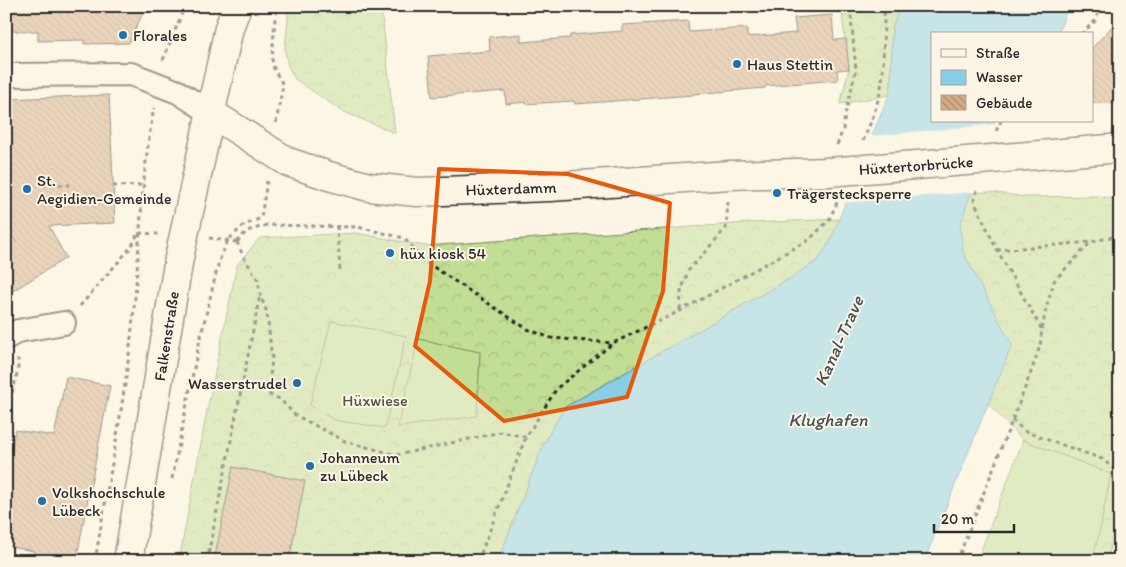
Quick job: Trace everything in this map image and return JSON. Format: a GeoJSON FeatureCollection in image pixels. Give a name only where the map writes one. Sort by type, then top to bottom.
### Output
{"type":"FeatureCollection","features":[{"type":"Feature","properties":{"kind":"main road","name":"Falkenstraße"},"geometry":{"type":"LineString","coordinates":[[128,561],[179,258],[229,28],[237,6]]}},
{"type":"Feature","properties":{"kind":"main road","name":"Hüxterdamm"},"geometry":{"type":"LineString","coordinates":[[211,113],[271,153],[288,162],[370,187],[417,192],[550,187],[730,175],[828,172]]}},
{"type":"Feature","properties":{"kind":"main road","name":"Hüxtertorbrücke"},"geometry":{"type":"LineString","coordinates":[[828,172],[1120,148]]}},
{"type":"Feature","properties":{"kind":"street"},"geometry":{"type":"LineString","coordinates":[[6,75],[131,74],[178,92],[211,113]]}},
{"type":"Feature","properties":{"kind":"street"},"geometry":{"type":"LineString","coordinates":[[12,334],[64,323]]}},
{"type":"Feature","properties":{"kind":"path"},"geometry":{"type":"LineString","coordinates":[[95,561],[125,385],[132,327],[148,138],[162,63],[186,6]]}},
{"type":"Feature","properties":{"kind":"path"},"geometry":{"type":"LineString","coordinates":[[266,225],[261,218],[283,85],[274,69],[272,59],[275,19],[278,6]]}},
{"type":"Feature","properties":{"kind":"path"},"geometry":{"type":"LineString","coordinates":[[828,172],[843,129],[856,70],[850,6]]}},
{"type":"Feature","properties":{"kind":"path"},"geometry":{"type":"LineString","coordinates":[[867,131],[880,95],[883,69],[882,28],[884,6]]}},
{"type":"Feature","properties":{"kind":"path"},"geometry":{"type":"LineString","coordinates":[[1083,32],[1095,22],[1101,6]]}},
{"type":"Feature","properties":{"kind":"path"},"geometry":{"type":"LineString","coordinates":[[113,186],[145,184]]}},
{"type":"Feature","properties":{"kind":"path"},"geometry":{"type":"LineString","coordinates":[[43,185],[70,185]]}},
{"type":"Feature","properties":{"kind":"path"},"geometry":{"type":"LineString","coordinates":[[974,201],[997,250],[1042,330]]}},
{"type":"Feature","properties":{"kind":"path"},"geometry":{"type":"LineString","coordinates":[[171,481],[200,338],[219,261],[228,240],[243,226],[261,218]]}},
{"type":"Feature","properties":{"kind":"path"},"geometry":{"type":"LineString","coordinates":[[478,561],[526,437],[557,388],[613,343],[680,310],[809,240],[829,220]]}},
{"type":"Feature","properties":{"kind":"path"},"geometry":{"type":"LineString","coordinates":[[238,242],[248,231],[266,225],[358,227],[404,238],[424,260],[527,329],[551,338],[613,343]]}},
{"type":"Feature","properties":{"kind":"path"},"geometry":{"type":"LineString","coordinates":[[337,226],[340,271]]}},
{"type":"Feature","properties":{"kind":"path"},"geometry":{"type":"LineString","coordinates":[[680,310],[681,292],[688,271],[726,228]]}},
{"type":"Feature","properties":{"kind":"path"},"geometry":{"type":"LineString","coordinates":[[64,323],[132,246],[139,232]]}},
{"type":"Feature","properties":{"kind":"path"},"geometry":{"type":"LineString","coordinates":[[997,250],[1090,242],[1120,235]]}},
{"type":"Feature","properties":{"kind":"path"},"geometry":{"type":"LineString","coordinates":[[228,240],[238,242]]}},
{"type":"Feature","properties":{"kind":"path"},"geometry":{"type":"LineString","coordinates":[[238,242],[243,256],[258,280],[266,313],[272,359],[268,394],[280,399],[294,415],[347,442],[397,455],[501,432],[526,437]]}},
{"type":"Feature","properties":{"kind":"path"},"geometry":{"type":"LineString","coordinates":[[957,561],[1040,346],[1046,309],[1054,281],[1090,242]]}},
{"type":"Feature","properties":{"kind":"path"},"geometry":{"type":"LineString","coordinates":[[207,561],[260,294]]}},
{"type":"Feature","properties":{"kind":"path"},"geometry":{"type":"LineString","coordinates":[[6,416],[18,370],[12,334]]}},
{"type":"Feature","properties":{"kind":"path"},"geometry":{"type":"LineString","coordinates":[[1012,420],[1026,432],[1102,459],[1120,474]]}},
{"type":"Feature","properties":{"kind":"path"},"geometry":{"type":"LineString","coordinates":[[1111,561],[1120,526]]}},
{"type":"Feature","properties":{"kind":"highlighted area"},"geometry":{"type":"Polygon","coordinates":[[[439,169],[568,174],[670,203],[663,291],[627,397],[504,421],[415,346],[430,281],[439,169]]]}},
{"type":"Feature","properties":{"kind":"green space"},"geometry":{"type":"Polygon","coordinates":[[[289,6],[381,6],[395,133],[342,111],[295,79],[288,66],[285,51],[289,6]]]}},
{"type":"Feature","properties":{"kind":"green space"},"geometry":{"type":"Polygon","coordinates":[[[841,6],[900,6],[892,28],[891,86],[889,95],[840,104],[849,69],[841,6]]]}},
{"type":"Feature","properties":{"kind":"green space"},"geometry":{"type":"Polygon","coordinates":[[[990,192],[1026,197],[1098,196],[1120,200],[1120,509],[1107,561],[1092,561],[1110,474],[1023,440],[987,403],[1011,345],[963,252],[960,225],[970,193],[990,192]]]}},
{"type":"Feature","properties":{"kind":"green space","name":"Hüxwiese"},"geometry":{"type":"Polygon","coordinates":[[[840,219],[831,240],[818,260],[794,276],[565,407],[544,443],[498,561],[179,561],[237,265],[260,238],[356,233],[425,246],[749,223],[840,219]]]}},
{"type":"Feature","properties":{"kind":"green space"},"geometry":{"type":"Polygon","coordinates":[[[331,321],[406,336],[385,428],[334,420],[310,405],[331,321]]]}},
{"type":"Feature","properties":{"kind":"green space"},"geometry":{"type":"Polygon","coordinates":[[[418,339],[480,352],[477,416],[398,427],[418,339]]]}},
{"type":"Feature","properties":{"kind":"green space"},"geometry":{"type":"Polygon","coordinates":[[[1023,440],[1111,474],[1092,561],[977,561],[1023,440]]]}},
{"type":"Feature","properties":{"kind":"water","name":"Klughafen"},"geometry":{"type":"Polygon","coordinates":[[[900,6],[1068,6],[1059,32],[931,32],[931,122],[995,122],[960,225],[963,252],[1012,345],[924,561],[498,561],[544,443],[565,407],[794,276],[818,260],[831,240],[889,95],[891,86],[892,28],[900,6]]]}},
{"type":"Feature","properties":{"kind":"pier"},"geometry":{"type":"Polygon","coordinates":[[[997,124],[973,192],[843,203],[870,136],[997,124]]]}},
{"type":"Feature","properties":{"kind":"building"},"geometry":{"type":"Polygon","coordinates":[[[6,6],[146,6],[129,43],[84,44],[84,40],[38,41],[38,31],[6,31],[6,6]]]}},
{"type":"Feature","properties":{"kind":"building"},"geometry":{"type":"Polygon","coordinates":[[[832,15],[834,40],[846,39],[849,69],[837,70],[838,80],[765,86],[765,88],[693,95],[575,104],[574,101],[506,104],[505,91],[432,97],[428,56],[490,51],[489,37],[521,34],[521,42],[570,38],[570,35],[622,31],[622,25],[688,21],[689,32],[747,28],[747,37],[796,33],[794,18],[832,15]]]}},
{"type":"Feature","properties":{"kind":"building"},"geometry":{"type":"Polygon","coordinates":[[[1120,18],[1120,104],[1094,103],[1094,46],[1120,18]]]}},
{"type":"Feature","properties":{"kind":"building"},"geometry":{"type":"Polygon","coordinates":[[[109,95],[115,223],[49,226],[66,258],[6,295],[6,248],[16,242],[6,227],[6,99],[109,95]]]}},
{"type":"Feature","properties":{"kind":"building"},"geometry":{"type":"Polygon","coordinates":[[[66,377],[110,386],[76,561],[32,561],[34,551],[6,546],[6,477],[15,430],[54,436],[66,377]]]}},
{"type":"Feature","properties":{"kind":"building"},"geometry":{"type":"Polygon","coordinates":[[[233,467],[305,481],[289,561],[214,561],[233,467]]]}},
{"type":"Feature","properties":{"kind":"place","name":"Florales"},"geometry":{"type":"Point","coordinates":[123,35]}},
{"type":"Feature","properties":{"kind":"place","name":"Haus Stettin"},"geometry":{"type":"Point","coordinates":[737,64]}},
{"type":"Feature","properties":{"kind":"place","name":"St. Aegidien-Gemeinde"},"geometry":{"type":"Point","coordinates":[27,189]}},
{"type":"Feature","properties":{"kind":"place","name":"Trägerstecksperre"},"geometry":{"type":"Point","coordinates":[777,193]}},
{"type":"Feature","properties":{"kind":"place","name":"hüx kiosk 54"},"geometry":{"type":"Point","coordinates":[390,253]}},
{"type":"Feature","properties":{"kind":"place","name":"Wasserstrudel"},"geometry":{"type":"Point","coordinates":[297,383]}},
{"type":"Feature","properties":{"kind":"place","name":"Johanneum zu Lübeck"},"geometry":{"type":"Point","coordinates":[310,466]}},
{"type":"Feature","properties":{"kind":"place","name":"Volkshochschule Lübeck"},"geometry":{"type":"Point","coordinates":[42,501]}},
{"type":"Feature","properties":{"kind":"water label","name":"Kanal-Trave"},"geometry":{"type":"Point","coordinates":[839,341]}}]}
